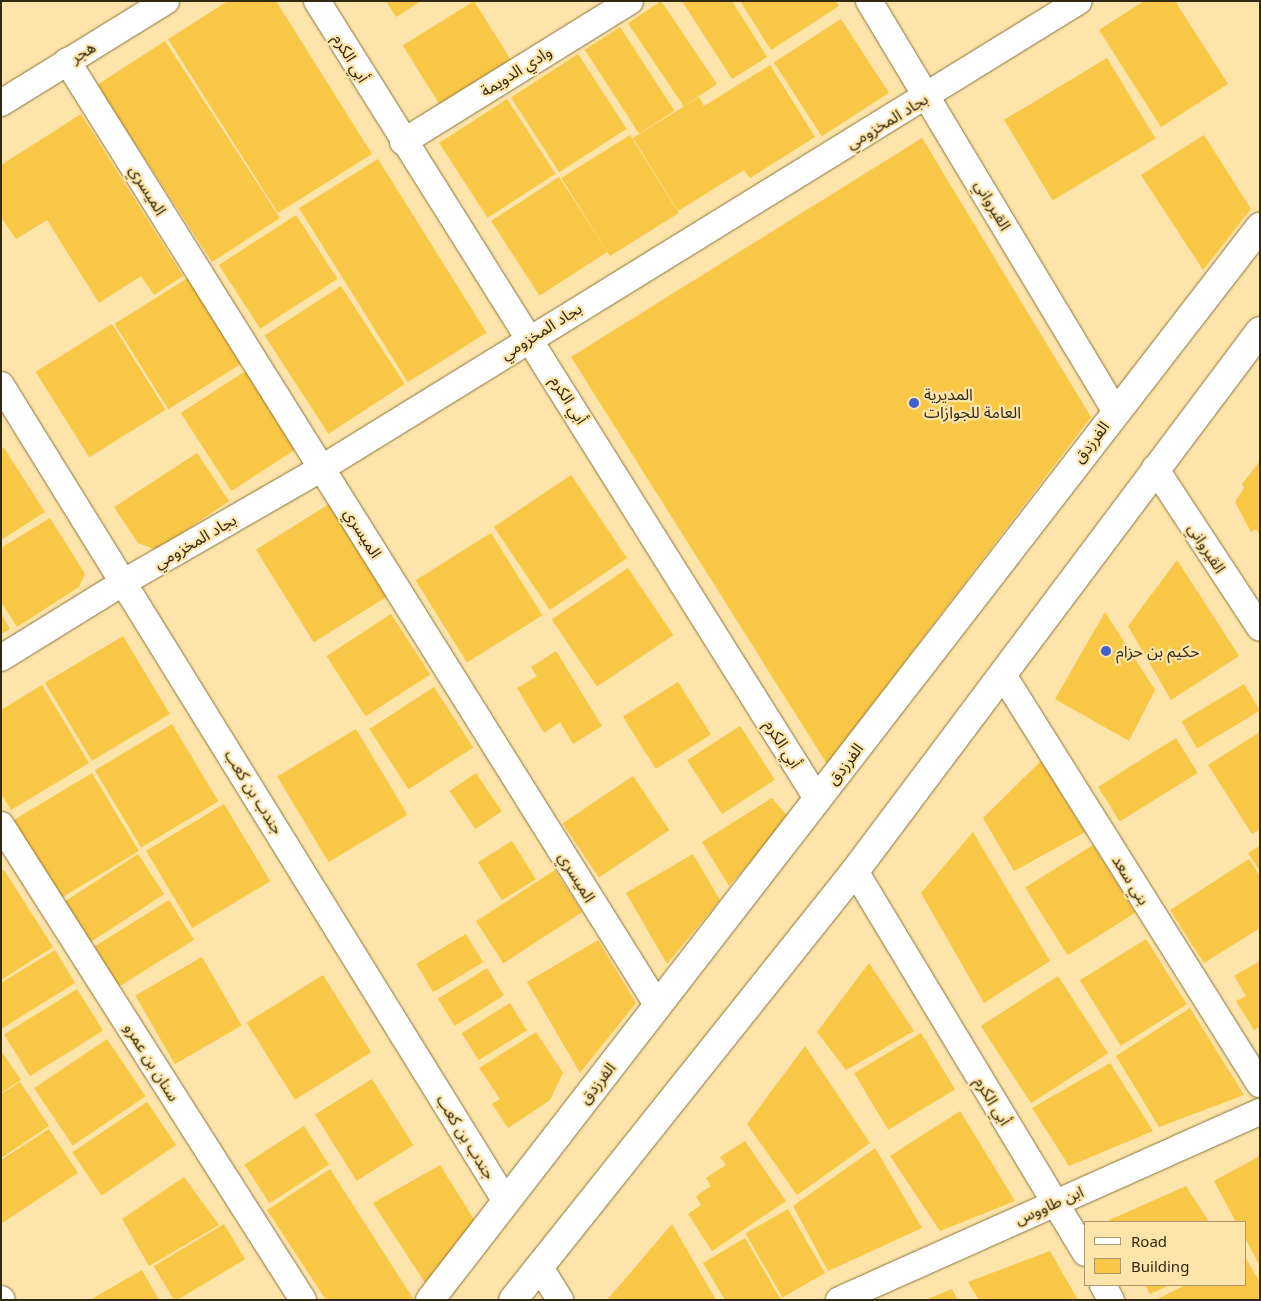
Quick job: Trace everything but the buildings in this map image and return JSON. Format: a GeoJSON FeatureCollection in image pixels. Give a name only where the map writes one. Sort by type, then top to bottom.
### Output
{"type":"FeatureCollection","features":[{"type":"Feature","properties":{"kind":"street","name":"هجر"},"geometry":{"type":"LineString","coordinates":[[1,103],[166,1]]}},
{"type":"Feature","properties":{"kind":"street","name":"أبي الكرم"},"geometry":{"type":"LineString","coordinates":[[317,1],[403,142],[530,337],[818,800]]}},
{"type":"Feature","properties":{"kind":"street","name":"وادي الدويمة"},"geometry":{"type":"LineString","coordinates":[[403,142],[630,1]]}},
{"type":"Feature","properties":{"kind":"street","name":"القيرواني"},"geometry":{"type":"LineString","coordinates":[[869,1],[1115,410]]}},
{"type":"Feature","properties":{"kind":"street","name":"بجاد المخزومي"},"geometry":{"type":"LineString","coordinates":[[1,658],[124,582],[322,468],[530,337],[928,97],[1079,1]]}},
{"type":"Feature","properties":{"kind":"street","name":"الميسري"},"geometry":{"type":"LineString","coordinates":[[68,61],[658,1006]]}},
{"type":"Feature","properties":{"kind":"street","name":"الفرزدق"},"geometry":{"type":"LineString","coordinates":[[430,1300],[504,1200],[818,800],[1115,410],[1260,227]]}},
{"type":"Feature","properties":{"kind":"street"},"geometry":{"type":"LineString","coordinates":[[513,1300],[855,871],[1003,675],[1155,468],[1260,331]]}},
{"type":"Feature","properties":{"kind":"street","name":"جندب بن كعب"},"geometry":{"type":"LineString","coordinates":[[1,385],[504,1200]]}},
{"type":"Feature","properties":{"kind":"street","name":"القيرواني"},"geometry":{"type":"LineString","coordinates":[[1155,468],[1260,628]]}},
{"type":"Feature","properties":{"kind":"street","name":"بني سعد"},"geometry":{"type":"LineString","coordinates":[[1003,675],[1260,1084]]}},
{"type":"Feature","properties":{"kind":"street","name":"سنان بن عمرو"},"geometry":{"type":"LineString","coordinates":[[1,825],[303,1300]]}},
{"type":"Feature","properties":{"kind":"street","name":"أبي الكرم"},"geometry":{"type":"LineString","coordinates":[[855,871],[1084,1252]]}},
{"type":"Feature","properties":{"kind":"street","name":"ابن طاووس"},"geometry":{"type":"LineString","coordinates":[[839,1300],[1260,1112]]}},
{"type":"Feature","properties":{"kind":"street"},"geometry":{"type":"LineString","coordinates":[[539,1266],[560,1300]]}},
{"type":"Feature","properties":{"kind":"street"},"geometry":{"type":"LineString","coordinates":[[1104,1286],[1112,1300]]}},
{"type":"Feature","properties":{"kind":"place","name":"المديرية العامة للجوازات"},"geometry":{"type":"Point","coordinates":[914,403]}},
{"type":"Feature","properties":{"kind":"place","name":"حكيم بن حزام"},"geometry":{"type":"Point","coordinates":[1106,651]}}]}
